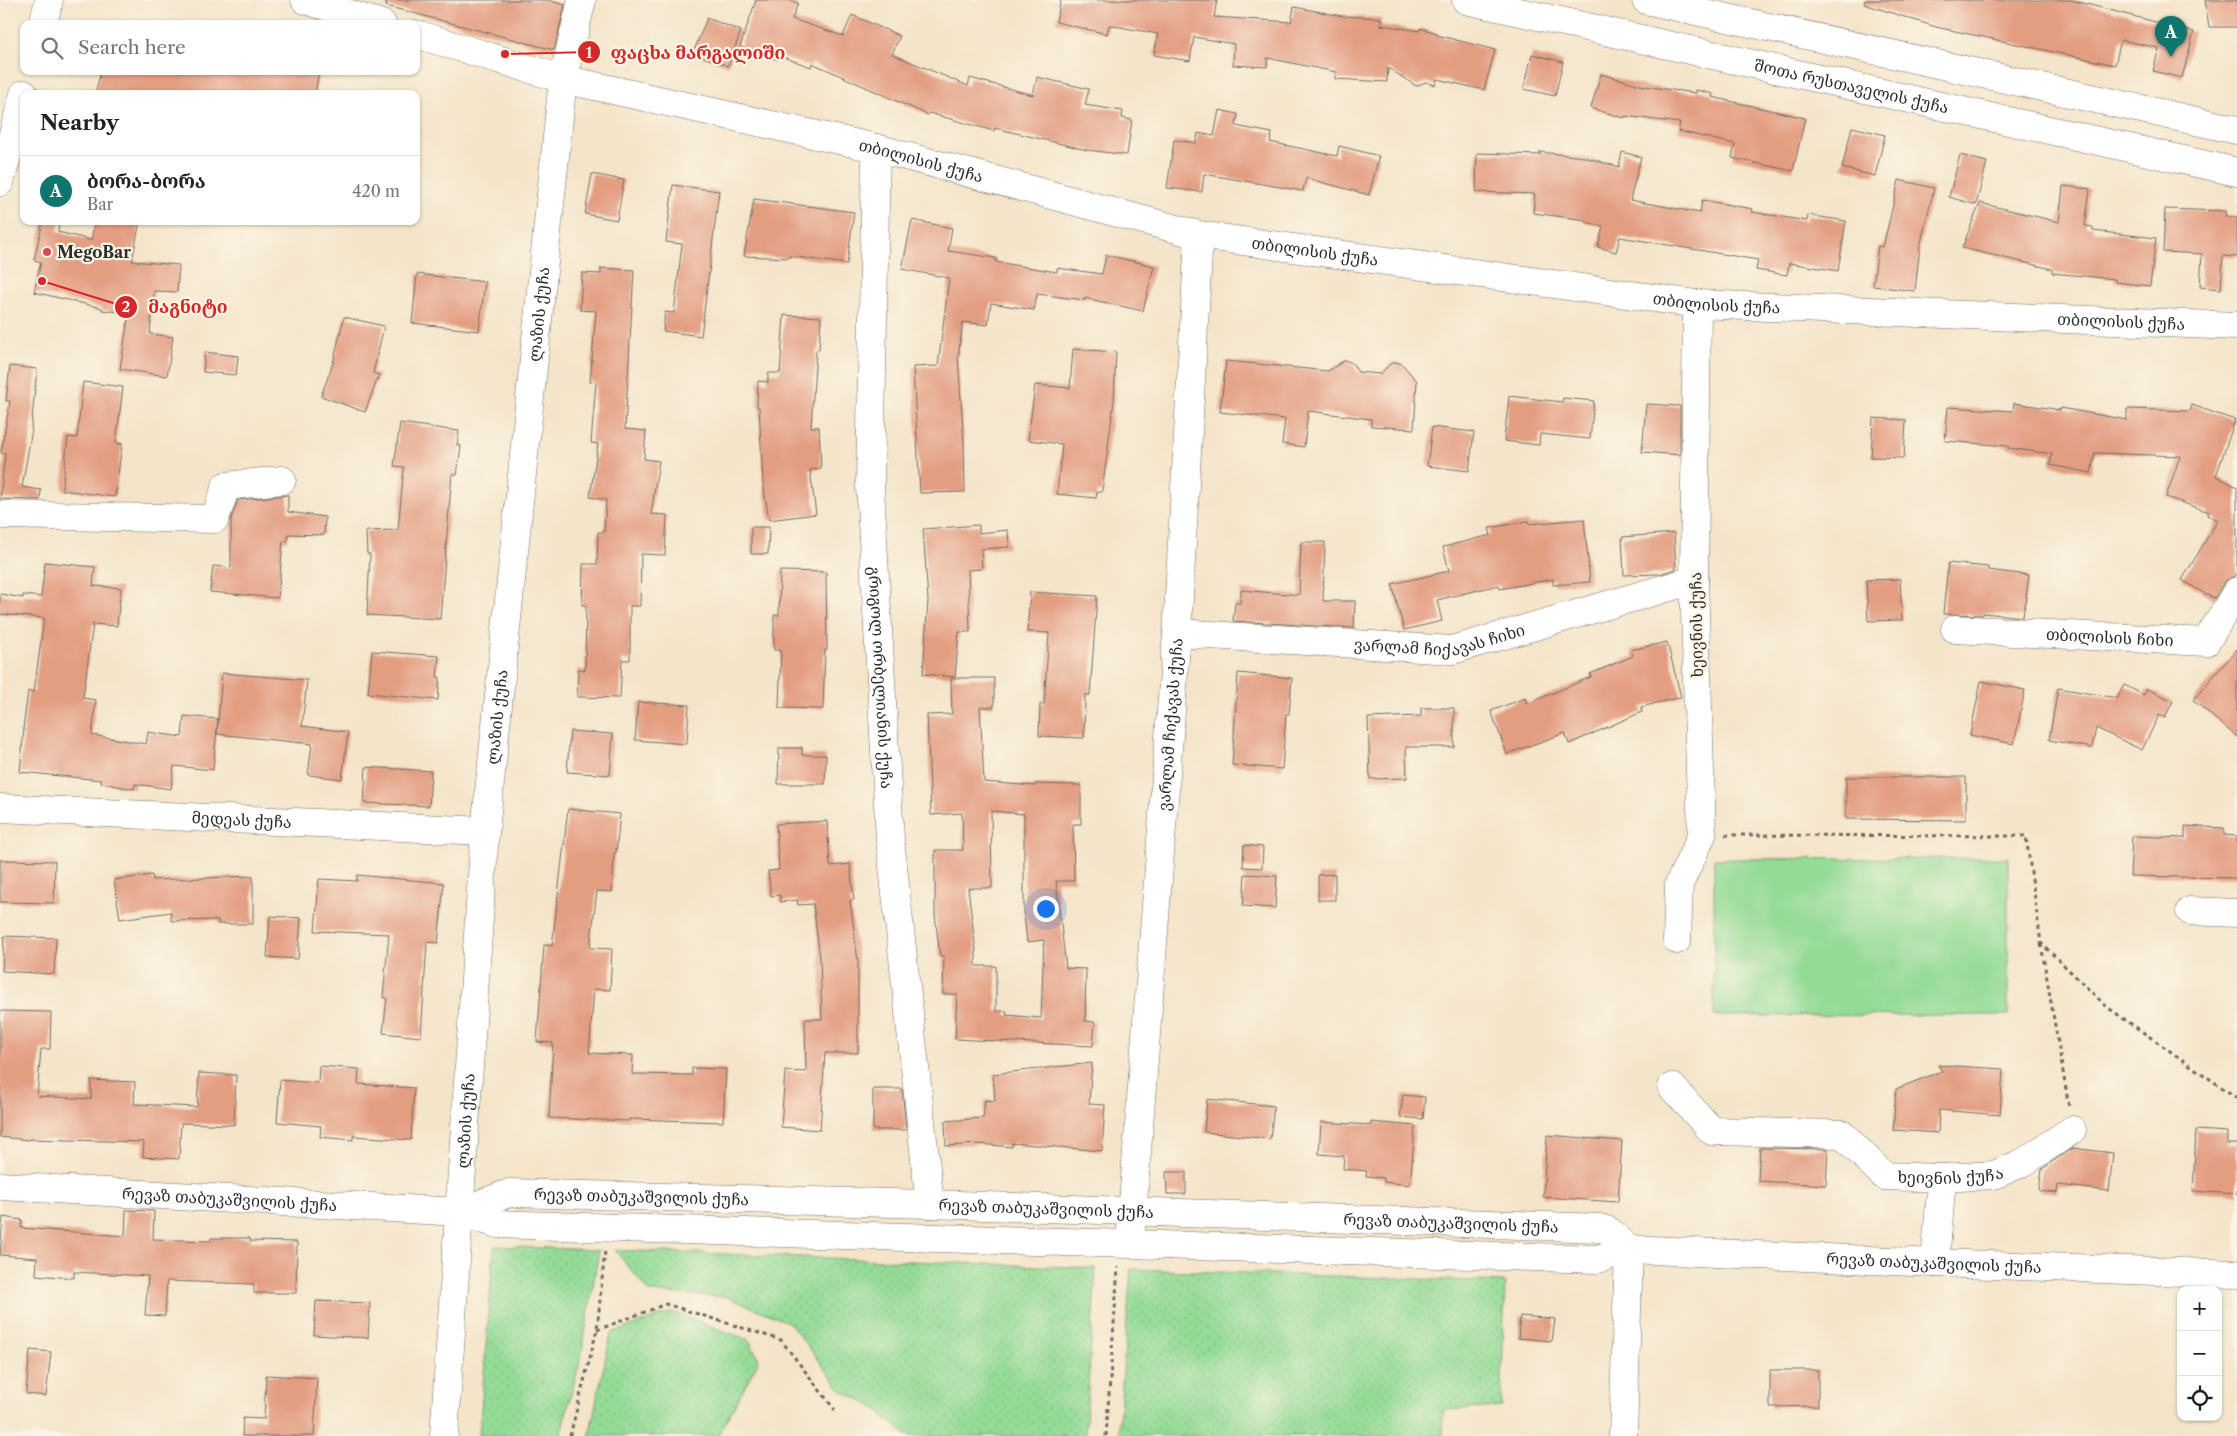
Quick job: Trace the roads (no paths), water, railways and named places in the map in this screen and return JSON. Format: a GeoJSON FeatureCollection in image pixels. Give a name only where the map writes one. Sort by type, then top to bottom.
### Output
{"type":"FeatureCollection","features":[{"type":"Feature","properties":{"kind":"street"},"geometry":{"type":"LineString","coordinates":[[44,20],[49,0]]}},
{"type":"Feature","properties":{"kind":"street"},"geometry":{"type":"LineString","coordinates":[[305,0],[369,20]]}},
{"type":"Feature","properties":{"kind":"street","name":"ლაზის ქუჩა"},"geometry":{"type":"LineString","coordinates":[[444,1436],[485,831],[563,79],[582,0]]}},
{"type":"Feature","properties":{"kind":"street","name":"შოთა რუსთაველის ქუჩა"},"geometry":{"type":"LineString","coordinates":[[1466,0],[2237,172]]}},
{"type":"Feature","properties":{"kind":"street"},"geometry":{"type":"LineString","coordinates":[[1646,0],[2237,130]]}},
{"type":"Feature","properties":{"kind":"street","name":"თბილისის ქუჩა"},"geometry":{"type":"LineString","coordinates":[[420,35],[563,79],[876,148],[1199,235],[1698,304],[2237,326]]}},
{"type":"Feature","properties":{"kind":"street"},"geometry":{"type":"LineString","coordinates":[[25,90],[29,75]]}},
{"type":"Feature","properties":{"kind":"street"},"geometry":{"type":"LineString","coordinates":[[0,182],[20,109]]}},
{"type":"Feature","properties":{"kind":"street","name":"გრიგოლ ორბელიანის ქუჩა"},"geometry":{"type":"LineString","coordinates":[[876,148],[870,488],[890,839],[930,1204]]}},
{"type":"Feature","properties":{"kind":"street","name":"ვარლამ ჩიქავას ქუჩა"},"geometry":{"type":"LineString","coordinates":[[1122,1245],[1132,1212],[1177,633],[1199,235]]}},
{"type":"Feature","properties":{"kind":"street","name":"ხეივნის ქუჩა"},"geometry":{"type":"LineString","coordinates":[[1677,940],[1678,884],[1702,835],[1694,580],[1698,304]]}},
{"type":"Feature","properties":{"kind":"street"},"geometry":{"type":"LineString","coordinates":[[0,515],[215,519],[226,486],[282,480]]}},
{"type":"Feature","properties":{"kind":"street","name":"ვარლამ ჩიქავას ჩიხი"},"geometry":{"type":"LineString","coordinates":[[1177,633],[1452,650],[1694,580]]}},
{"type":"Feature","properties":{"kind":"street","name":"თბილისის ჩიხი"},"geometry":{"type":"LineString","coordinates":[[1955,629],[2206,642],[2237,592]]}},
{"type":"Feature","properties":{"kind":"street","name":"მედეას ქუჩა"},"geometry":{"type":"LineString","coordinates":[[0,808],[485,831]]}},
{"type":"Feature","properties":{"kind":"street"},"geometry":{"type":"LineString","coordinates":[[2190,911],[2237,913]]}},
{"type":"Feature","properties":{"kind":"street","name":"ხეივნის ქუჩა"},"geometry":{"type":"LineString","coordinates":[[1672,1087],[1712,1130],[1842,1134],[1884,1176],[1942,1178],[1994,1174],[2024,1162],[2072,1130]]}},
{"type":"Feature","properties":{"kind":"street"},"geometry":{"type":"LineString","coordinates":[[1935,1264],[1942,1178]]}},
{"type":"Feature","properties":{"kind":"street","name":"რევაზ თაბუკაშვილის ქუჩა"},"geometry":{"type":"LineString","coordinates":[[0,1186],[459,1212],[497,1224],[1598,1259],[1630,1249],[1935,1264],[2237,1274]]}},
{"type":"Feature","properties":{"kind":"street","name":"რევაზ თაბუკაშვილის ქუჩა"},"geometry":{"type":"LineString","coordinates":[[459,1212],[509,1193],[930,1204],[1600,1228],[1609,1231],[1630,1249]]}},
{"type":"Feature","properties":{"kind":"street"},"geometry":{"type":"LineString","coordinates":[[1623,1436],[1630,1249]]}},
{"type":"Feature","properties":{"kind":"place","name":"ფაცხა მარგალიში"},"geometry":{"type":"Point","coordinates":[505,54]}},
{"type":"Feature","properties":{"kind":"place","name":"ბორა-ბორა"},"geometry":{"type":"Point","coordinates":[2171,57]}},
{"type":"Feature","properties":{"kind":"place","name":"MegoBar"},"geometry":{"type":"Point","coordinates":[47,252]}},
{"type":"Feature","properties":{"kind":"place","name":"მაგნიტი"},"geometry":{"type":"Point","coordinates":[42,281]}}]}
